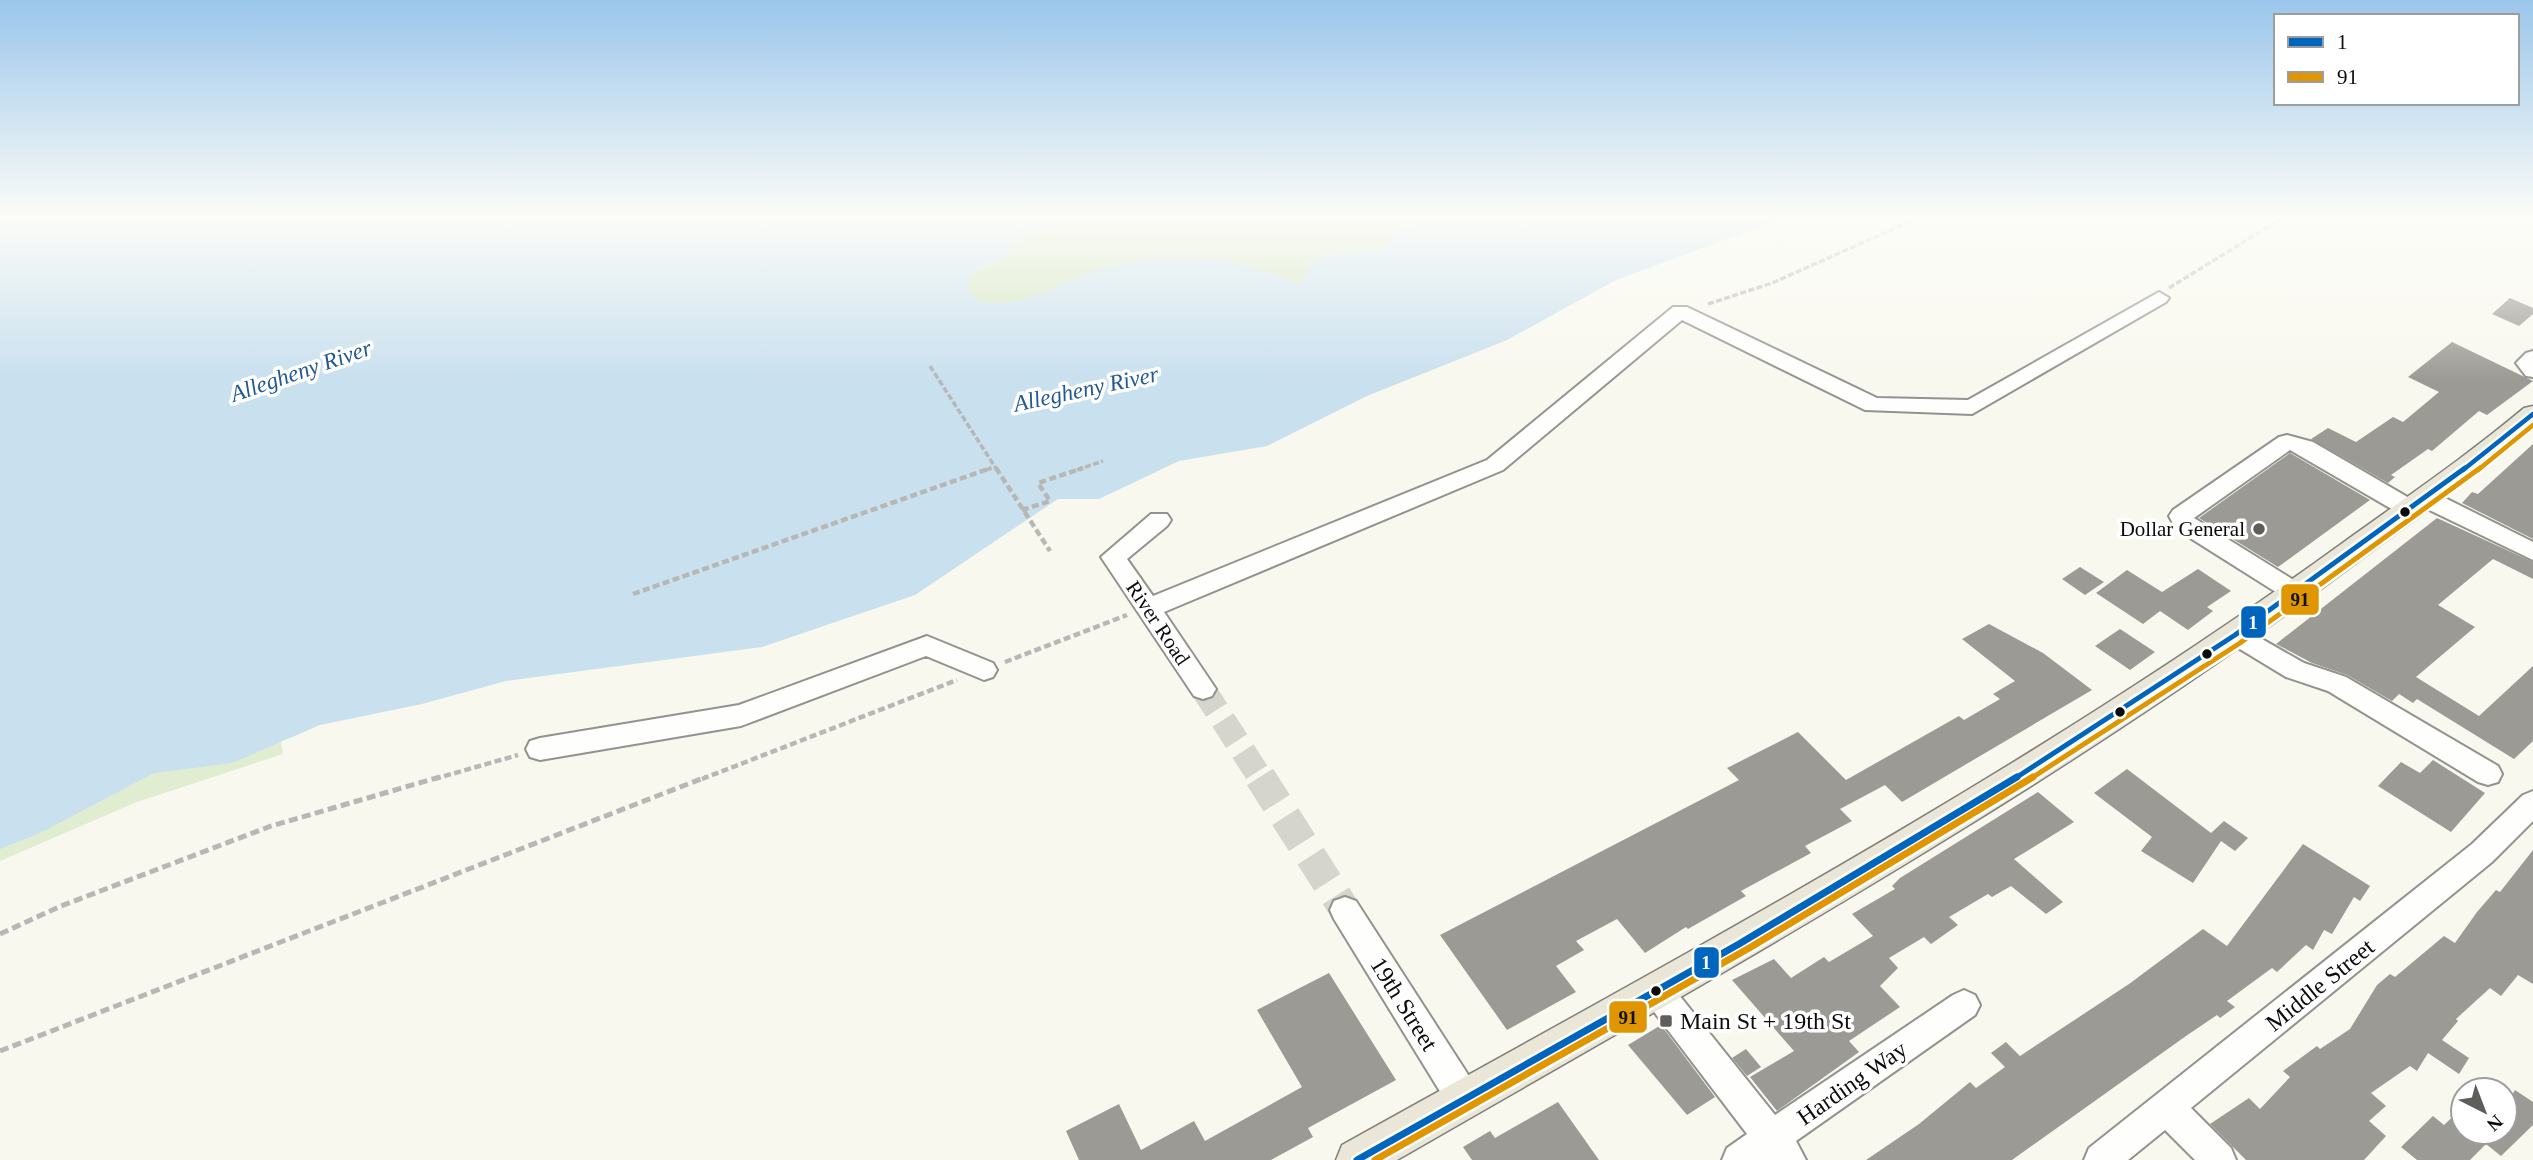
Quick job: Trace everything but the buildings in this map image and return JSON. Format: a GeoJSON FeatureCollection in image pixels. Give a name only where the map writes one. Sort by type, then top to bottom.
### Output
{"type":"FeatureCollection","features":[{"type":"Feature","properties":{"kind":"main road"},"geometry":{"type":"LineString","coordinates":[[1357,1160],[1874,864],[2120,713],[2299,595],[2533,414]]}},
{"type":"Feature","properties":{"kind":"street"},"geometry":{"type":"LineString","coordinates":[[1148,608],[1495,465],[1680,311],[1873,405],[1972,407],[2158,298]]}},
{"type":"Feature","properties":{"kind":"street"},"geometry":{"type":"LineString","coordinates":[[2533,357],[2526,363],[2533,371]]}},
{"type":"Feature","properties":{"kind":"street"},"geometry":{"type":"LineString","coordinates":[[2299,595],[2184,523],[2182,516],[2287,442],[2305,447],[2417,504],[2533,552]]}},
{"type":"Feature","properties":{"kind":"street","name":"River Road"},"geometry":{"type":"LineString","coordinates":[[1159,520],[1113,557],[1203,689]]}},
{"type":"Feature","properties":{"kind":"street"},"geometry":{"type":"LineString","coordinates":[[2239,636],[2295,670],[2337,684],[2488,774]]}},
{"type":"Feature","properties":{"kind":"street"},"geometry":{"type":"LineString","coordinates":[[540,749],[741,715],[927,646],[984,670]]}},
{"type":"Feature","properties":{"kind":"street","name":"Middle Street"},"geometry":{"type":"LineString","coordinates":[[2101,1160],[2168,1109],[2482,853],[2533,803]]}},
{"type":"Feature","properties":{"kind":"street","name":"19th Street"},"geometry":{"type":"LineString","coordinates":[[1345,910],[1464,1099]]}},
{"type":"Feature","properties":{"kind":"street"},"geometry":{"type":"LineString","coordinates":[[1656,990],[1781,1150]]}},
{"type":"Feature","properties":{"kind":"street","name":"Harding Way"},"geometry":{"type":"LineString","coordinates":[[1739,1160],[1781,1150],[1964,1004]]}},
{"type":"Feature","properties":{"kind":"street"},"geometry":{"type":"LineString","coordinates":[[2168,1109],[2218,1160]]}},
{"type":"Feature","properties":{"kind":"path"},"geometry":{"type":"LineString","coordinates":[[1680,311],[1772,283],[1796,272]]}},
{"type":"Feature","properties":{"kind":"path"},"geometry":{"type":"LineString","coordinates":[[2158,298],[2193,272]]}},
{"type":"Feature","properties":{"kind":"path"},"geometry":{"type":"LineString","coordinates":[[930,366],[1050,551]]}},
{"type":"Feature","properties":{"kind":"path"},"geometry":{"type":"LineString","coordinates":[[1022,510],[1050,501],[1038,483],[1103,461]]}},
{"type":"Feature","properties":{"kind":"path"},"geometry":{"type":"LineString","coordinates":[[633,594],[994,467]]}},
{"type":"Feature","properties":{"kind":"path"},"geometry":{"type":"LineString","coordinates":[[0,1051],[1148,608]]}},
{"type":"Feature","properties":{"kind":"path"},"geometry":{"type":"LineString","coordinates":[[0,934],[61,906],[271,826],[540,749]]}},
{"type":"Feature","properties":{"kind":"green space"},"geometry":{"type":"Polygon","coordinates":[[[1094,272],[1038,295],[1001,303],[984,302],[970,295],[968,286],[973,273],[1094,272]]]}},
{"type":"Feature","properties":{"kind":"green space"},"geometry":{"type":"Polygon","coordinates":[[[1264,272],[1307,272],[1303,281],[1298,284],[1264,272]]]}},
{"type":"Feature","properties":{"kind":"green space"},"geometry":{"type":"Polygon","coordinates":[[[279,730],[283,754],[137,802],[0,861],[0,798],[279,730]]]}},
{"type":"Feature","properties":{"kind":"water","name":"Allegheny River"},"geometry":{"type":"Polygon","coordinates":[[[0,272],[974,272],[969,279],[971,295],[984,302],[1000,303],[1036,295],[1093,272],[1267,272],[1298,284],[1303,281],[1307,272],[1637,272],[1616,280],[1507,340],[1367,396],[1267,446],[1179,461],[1099,499],[1058,499],[915,595],[762,647],[506,681],[422,704],[320,725],[232,763],[154,773],[40,833],[0,849],[0,272]]]}},
{"type":"Feature","properties":{"kind":"tunnel"},"geometry":{"type":"LineString","coordinates":[[1203,689],[1261,779]]}},
{"type":"Feature","properties":{"kind":"tunnel"},"geometry":{"type":"LineString","coordinates":[[1260,777],[1345,910]]}},
{"type":"Feature","properties":{"kind":"transit line","name":"1"},"geometry":{"type":"LineString","coordinates":[[1357,1160],[1739,944],[1990,794],[2113,716],[2235,635],[2354,550],[2533,414]]}},
{"type":"Feature","properties":{"kind":"transit line","name":"91"},"geometry":{"type":"LineString","coordinates":[[1375,1160],[1751,947],[1998,800],[2120,723],[2240,643],[2357,559],[2533,425]]}},
{"type":"Feature","properties":{"kind":"place","name":"Dollar General"},"geometry":{"type":"Point","coordinates":[2259,529]}},
{"type":"Feature","properties":{"kind":"place","name":"Main St + 19th St"},"geometry":{"type":"Point","coordinates":[1666,1021]}}]}
